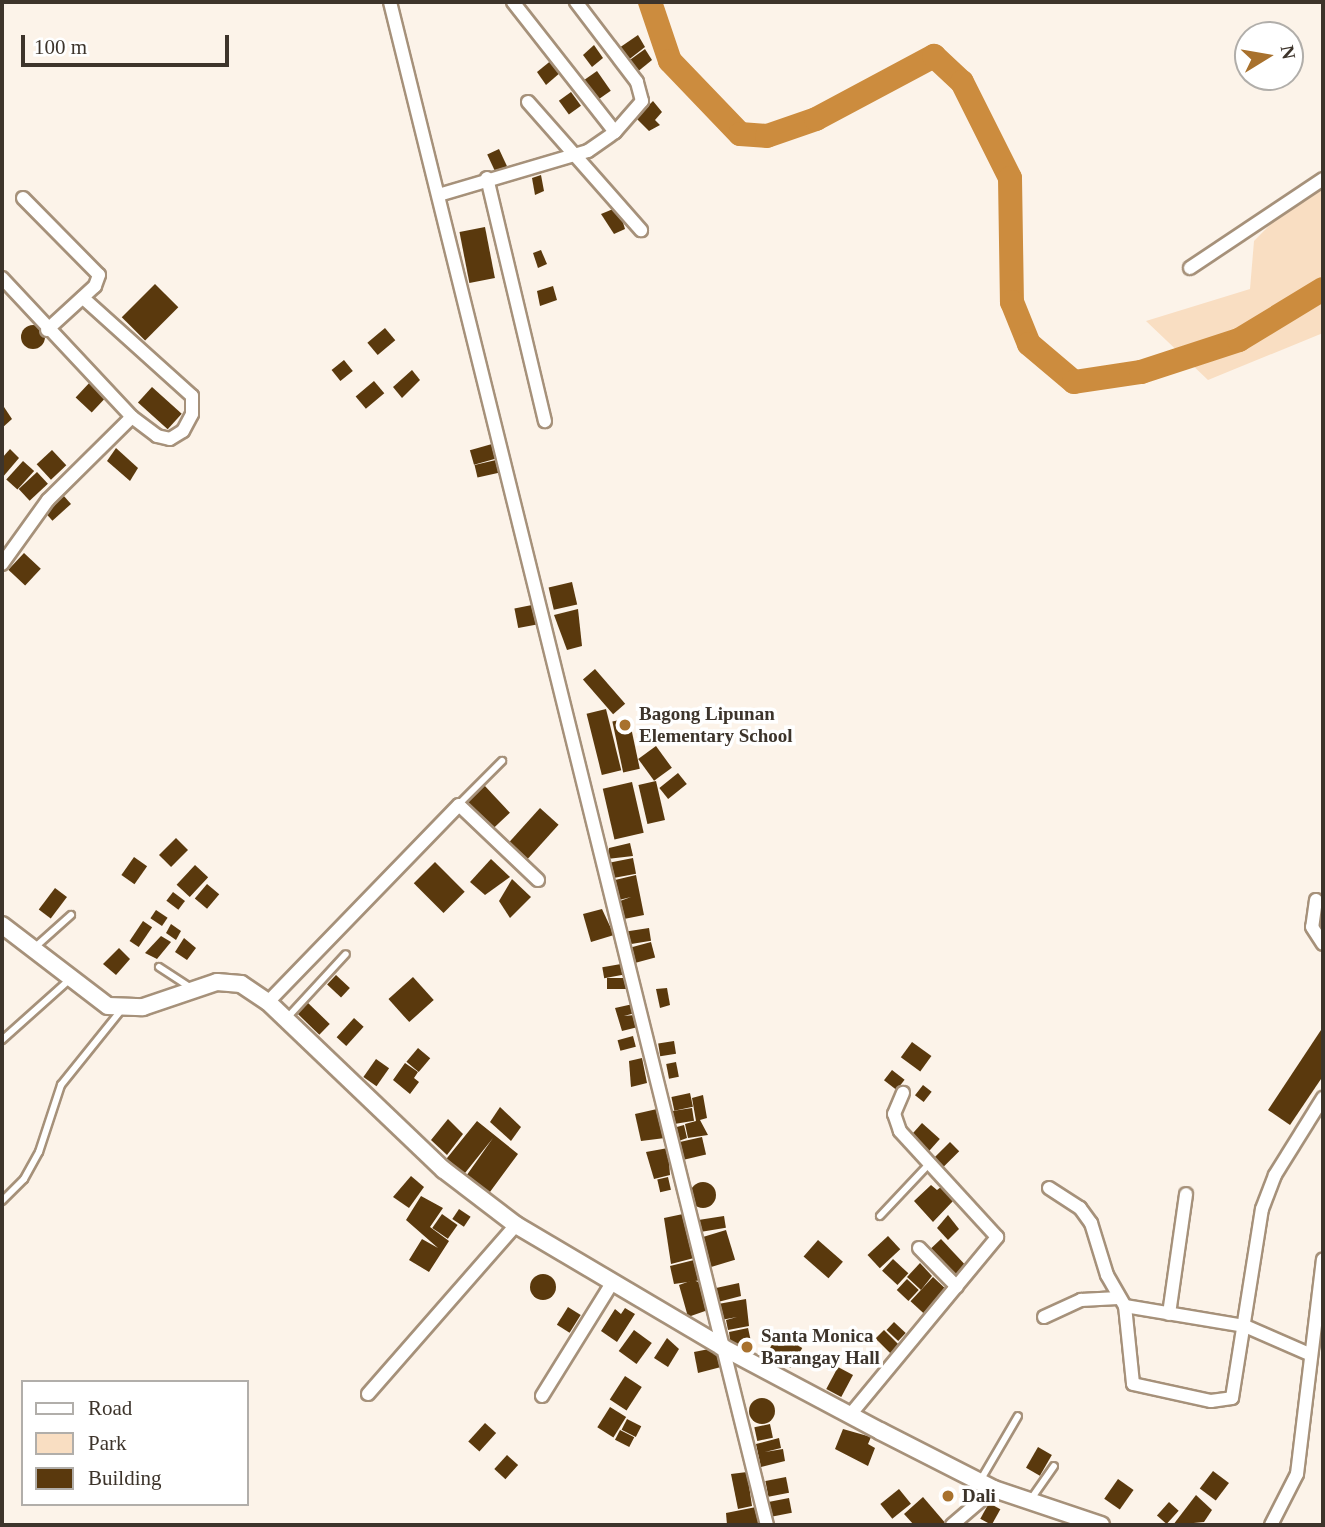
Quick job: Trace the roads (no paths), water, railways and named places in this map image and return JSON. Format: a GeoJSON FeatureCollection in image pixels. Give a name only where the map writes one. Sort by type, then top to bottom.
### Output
{"type":"FeatureCollection","features":[{"type":"Feature","properties":{"kind":"street"},"geometry":{"type":"LineString","coordinates":[[390,2],[442,194],[766,1525]]}},
{"type":"Feature","properties":{"kind":"street"},"geometry":{"type":"LineString","coordinates":[[513,2],[615,132]]}},
{"type":"Feature","properties":{"kind":"street"},"geometry":{"type":"LineString","coordinates":[[442,194],[487,178],[574,156],[615,132],[642,101],[637,82],[576,2]]}},
{"type":"Feature","properties":{"kind":"street"},"geometry":{"type":"LineString","coordinates":[[527,102],[641,230]]}},
{"type":"Feature","properties":{"kind":"street"},"geometry":{"type":"LineString","coordinates":[[487,178],[545,421]]}},
{"type":"Feature","properties":{"kind":"street"},"geometry":{"type":"LineString","coordinates":[[1190,268],[1323,179]]}},
{"type":"Feature","properties":{"kind":"street"},"geometry":{"type":"LineString","coordinates":[[23,198],[95,267],[95,286],[47,330]]}},
{"type":"Feature","properties":{"kind":"street"},"geometry":{"type":"LineString","coordinates":[[2,278],[47,330],[132,417],[157,436],[170,439],[183,431],[192,414],[192,396],[83,298]]}},
{"type":"Feature","properties":{"kind":"street"},"geometry":{"type":"LineString","coordinates":[[2,564],[48,500],[132,417]]}},
{"type":"Feature","properties":{"kind":"street"},"geometry":{"type":"LineString","coordinates":[[268,1002],[459,805],[538,880]]}},
{"type":"Feature","properties":{"kind":"street"},"geometry":{"type":"LineString","coordinates":[[1316,901],[1312,927],[1323,944]]}},
{"type":"Feature","properties":{"kind":"street"},"geometry":{"type":"LineString","coordinates":[[2,925],[99,1003],[123,1008],[143,1007],[190,987],[228,981],[268,1002],[444,1170],[516,1225],[722,1347],[850,1415],[987,1485],[1098,1525]]}},
{"type":"Feature","properties":{"kind":"street"},"geometry":{"type":"LineString","coordinates":[[850,1415],[997,1237],[895,1122],[895,1106],[904,1093]]}},
{"type":"Feature","properties":{"kind":"street"},"geometry":{"type":"LineString","coordinates":[[1049,1188],[1080,1208],[1091,1223],[1121,1302],[1133,1384],[1211,1401],[1232,1398],[1262,1209],[1275,1175],[1323,1098]]}},
{"type":"Feature","properties":{"kind":"street"},"geometry":{"type":"LineString","coordinates":[[1169,1314],[1186,1194]]}},
{"type":"Feature","properties":{"kind":"street"},"geometry":{"type":"LineString","coordinates":[[368,1394],[516,1225]]}},
{"type":"Feature","properties":{"kind":"street"},"geometry":{"type":"LineString","coordinates":[[919,1248],[957,1287]]}},
{"type":"Feature","properties":{"kind":"street"},"geometry":{"type":"LineString","coordinates":[[1271,1525],[1297,1474],[1309,1354],[1323,1260]]}},
{"type":"Feature","properties":{"kind":"street"},"geometry":{"type":"LineString","coordinates":[[542,1396],[612,1283]]}},
{"type":"Feature","properties":{"kind":"street"},"geometry":{"type":"LineString","coordinates":[[1044,1317],[1092,1297],[1169,1314],[1245,1326],[1309,1354]]}},
{"type":"Feature","properties":{"kind":"street"},"geometry":{"type":"LineString","coordinates":[[952,1525],[987,1485]]}},
{"type":"Feature","properties":{"kind":"lane"},"geometry":{"type":"LineString","coordinates":[[459,805],[502,761]]}},
{"type":"Feature","properties":{"kind":"lane"},"geometry":{"type":"LineString","coordinates":[[32,950],[71,915]]}},
{"type":"Feature","properties":{"kind":"lane"},"geometry":{"type":"LineString","coordinates":[[286,1019],[346,954]]}},
{"type":"Feature","properties":{"kind":"lane"},"geometry":{"type":"LineString","coordinates":[[159,967],[190,987]]}},
{"type":"Feature","properties":{"kind":"lane"},"geometry":{"type":"LineString","coordinates":[[2,1040],[69,980]]}},
{"type":"Feature","properties":{"kind":"lane"},"geometry":{"type":"LineString","coordinates":[[2,1201],[24,1179],[39,1152],[61,1085],[123,1008]]}},
{"type":"Feature","properties":{"kind":"lane"},"geometry":{"type":"LineString","coordinates":[[880,1216],[930,1163]]}},
{"type":"Feature","properties":{"kind":"lane"},"geometry":{"type":"LineString","coordinates":[[987,1485],[1018,1416]]}},
{"type":"Feature","properties":{"kind":"lane"},"geometry":{"type":"LineString","coordinates":[[1030,1501],[1054,1466]]}},
{"type":"Feature","properties":{"kind":"waterway"},"geometry":{"type":"LineString","coordinates":[[650,2],[670,61],[740,134],[767,136],[816,119],[934,56],[962,82],[1010,178],[1012,302],[1029,344],[1074,382],[1141,372],[1239,340],[1323,289]]}},
{"type":"Feature","properties":{"kind":"place","name":"Bagong Lipunan Elementary School"},"geometry":{"type":"Point","coordinates":[625,725]}},
{"type":"Feature","properties":{"kind":"place","name":"Santa Monica Barangay Hall"},"geometry":{"type":"Point","coordinates":[747,1347]}},
{"type":"Feature","properties":{"kind":"place","name":"Dali"},"geometry":{"type":"Point","coordinates":[948,1496]}}]}
